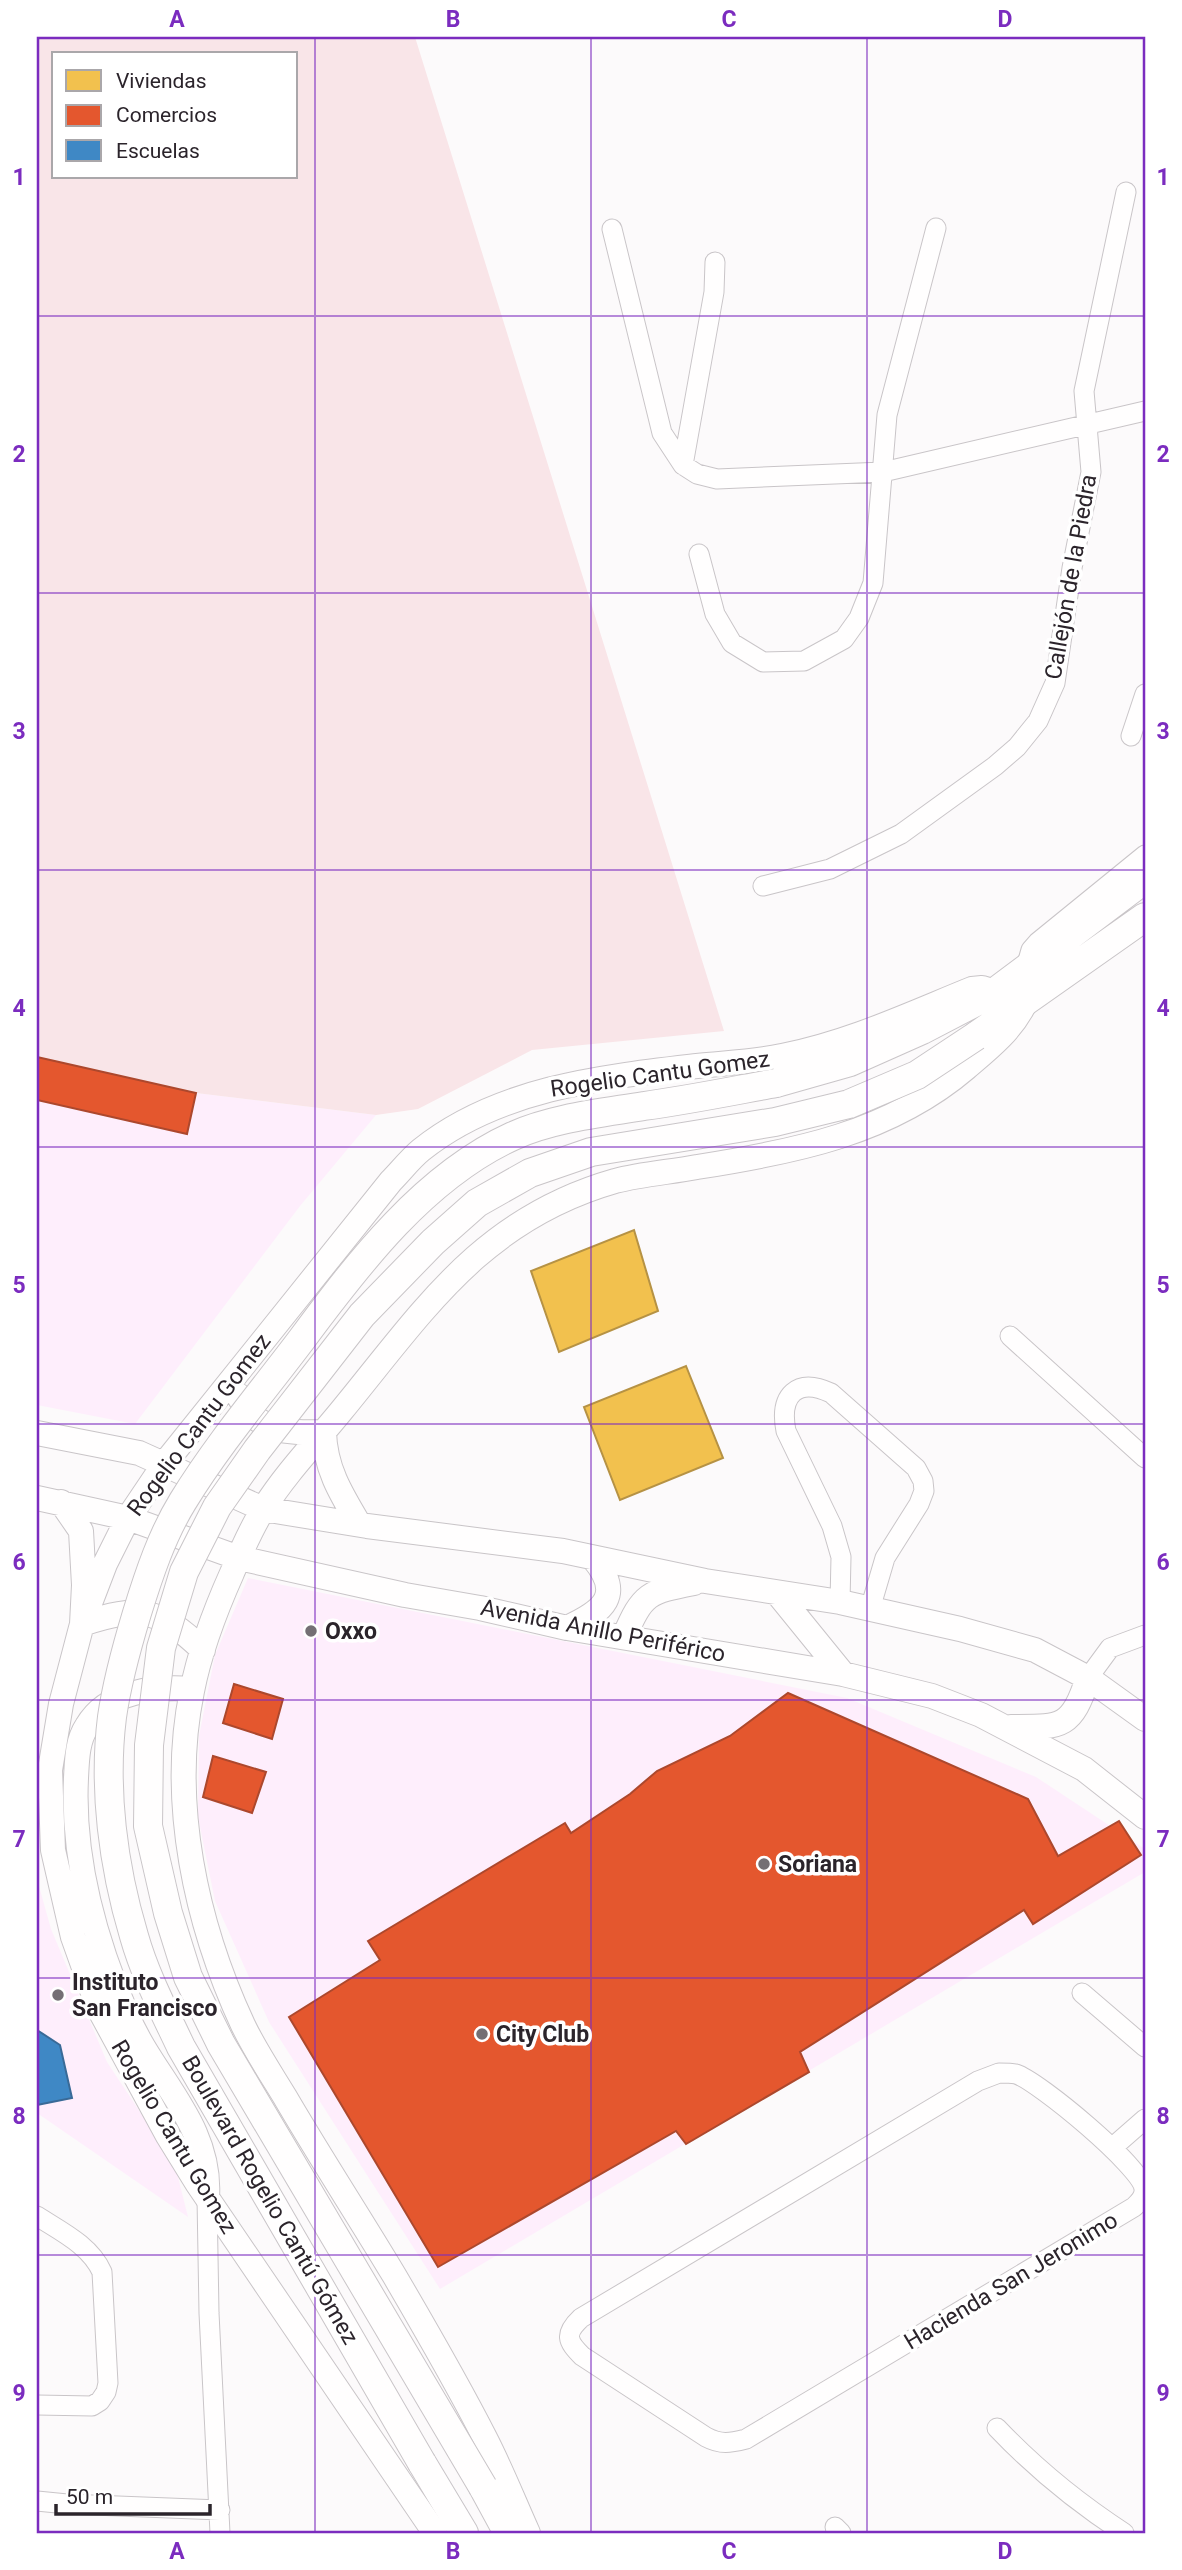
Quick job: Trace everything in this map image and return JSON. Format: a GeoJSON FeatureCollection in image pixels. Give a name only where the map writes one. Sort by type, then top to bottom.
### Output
{"type":"FeatureCollection","features":[{"type":"Feature","properties":{"kind":"main road","name":"Boulevard Rogelio Cantú Gómez"},"geometry":{"type":"LineString","coordinates":[[464,2533],[181,2047],[154,1991],[134,1936],[116,1857],[108,1788],[112,1717],[128,1643],[152,1566],[182,1503],[325,1309],[380,1243],[421,1201],[464,1163],[515,1135],[580,1116],[776,1083],[849,1062],[922,1030],[995,992],[1145,879]]}},
{"type":"Feature","properties":{"kind":"main road","name":"Boulevard Rogelio Cantú Gómez"},"geometry":{"type":"LineString","coordinates":[[508,2533],[228,2056],[188,1977],[168,1913],[148,1826],[149,1745],[161,1648],[184,1572],[217,1507],[257,1450],[362,1315],[433,1242],[477,1203],[530,1173],[591,1152],[775,1122],[849,1104],[917,1075],[1145,917]]}},
{"type":"Feature","properties":{"kind":"street","name":"Callejón de la Piedra"},"geometry":{"type":"LineString","coordinates":[[763,886],[830,869],[901,834],[995,766],[1017,747],[1038,721],[1055,683],[1072,568],[1091,472],[1084,391],[1126,192]]}},
{"type":"Feature","properties":{"kind":"street"},"geometry":{"type":"LineString","coordinates":[[699,554],[715,614],[732,643],[763,662],[804,661],[844,639],[859,618],[873,583],[887,415],[936,228]]}},
{"type":"Feature","properties":{"kind":"street"},"geometry":{"type":"LineString","coordinates":[[612,229],[656,416],[662,433],[683,465],[697,474],[717,479],[883,472],[1145,411]]}},
{"type":"Feature","properties":{"kind":"street"},"geometry":{"type":"LineString","coordinates":[[683,465],[714,292],[716,262]]}},
{"type":"Feature","properties":{"kind":"street"},"geometry":{"type":"LineString","coordinates":[[1130,736],[1145,694]]}},
{"type":"Feature","properties":{"kind":"street"},"geometry":{"type":"LineString","coordinates":[[1028,968],[1027,959],[1038,942],[1145,855]]}},
{"type":"Feature","properties":{"kind":"street","name":"Rogelio Cantu Gomez"},"geometry":{"type":"LineString","coordinates":[[435,2533],[207,2198],[168,2136],[98,2007],[73,1937],[53,1850],[50,1770],[61,1704],[82,1624],[105,1564],[128,1518],[165,1463],[391,1181],[420,1151],[457,1126],[495,1107],[538,1092],[648,1072],[780,1057],[847,1040],[972,989],[982,988],[995,992]]}},
{"type":"Feature","properties":{"kind":"street"},"geometry":{"type":"LineString","coordinates":[[528,2533],[486,2440],[394,2275],[244,2028],[215,1958],[196,1881],[186,1822],[184,1762],[192,1689],[202,1650],[218,1605],[263,1509],[415,1317],[469,1261],[508,1230],[561,1202],[616,1181],[781,1153],[845,1136],[903,1112],[946,1086],[985,1052],[1020,1015],[1024,1000]]}},
{"type":"Feature","properties":{"kind":"street"},"geometry":{"type":"LineString","coordinates":[[1010,1336],[1145,1458]]}},
{"type":"Feature","properties":{"kind":"street"},"geometry":{"type":"LineString","coordinates":[[233,1378],[239,1398],[253,1416],[272,1429],[292,1433],[324,1432]]}},
{"type":"Feature","properties":{"kind":"street"},"geometry":{"type":"LineString","coordinates":[[840,1602],[841,1557],[832,1526],[786,1431],[783,1415],[786,1399],[794,1390],[806,1387],[818,1387],[831,1394],[916,1468],[923,1481],[924,1491],[919,1504],[885,1558],[870,1609]]}},
{"type":"Feature","properties":{"kind":"street"},"geometry":{"type":"LineString","coordinates":[[324,1432],[324,1450],[330,1474],[359,1524]]}},
{"type":"Feature","properties":{"kind":"street"},"geometry":{"type":"LineString","coordinates":[[37,1433],[139,1453],[263,1509],[563,1550],[705,1581],[840,1602],[960,1629],[1035,1650],[1088,1678],[1145,1719]]}},
{"type":"Feature","properties":{"kind":"street","name":"Avenida Anillo Periférico"},"geometry":{"type":"LineString","coordinates":[[37,1498],[128,1518],[239,1558],[405,1595],[480,1608],[567,1628],[843,1674],[932,1696],[1005,1727],[1084,1769],[1145,1817]]}},
{"type":"Feature","properties":{"kind":"street"},"geometry":{"type":"LineString","coordinates":[[61,1502],[74,1517],[81,1531],[84,1584],[82,1624],[126,1612],[145,1612],[183,1630],[202,1650]]}},
{"type":"Feature","properties":{"kind":"street"},"geometry":{"type":"LineString","coordinates":[[567,1628],[594,1614],[608,1598],[609,1584],[604,1570],[593,1558]]}},
{"type":"Feature","properties":{"kind":"street"},"geometry":{"type":"LineString","coordinates":[[624,1637],[639,1604],[647,1597],[660,1590],[705,1581]]}},
{"type":"Feature","properties":{"kind":"street"},"geometry":{"type":"LineString","coordinates":[[778,1594],[843,1674]]}},
{"type":"Feature","properties":{"kind":"street"},"geometry":{"type":"LineString","coordinates":[[1005,1727],[1044,1728],[1058,1724],[1072,1715],[1088,1678],[1110,1648],[1145,1635]]}},
{"type":"Feature","properties":{"kind":"street"},"geometry":{"type":"LineString","coordinates":[[192,1689],[164,1687],[146,1690],[108,1704],[97,1713],[87,1725],[82,1737],[78,1753],[75,1797],[79,1853],[90,1908],[107,1967],[128,2019],[185,2113],[204,2152],[209,2175],[209,2313],[220,2533]]}},
{"type":"Feature","properties":{"kind":"street"},"geometry":{"type":"LineString","coordinates":[[1082,1993],[1145,2046]]}},
{"type":"Feature","properties":{"kind":"street","name":"Hacienda San Jeronimo"},"geometry":{"type":"LineString","coordinates":[[999,2073],[1015,2074],[1031,2083],[1113,2147],[1140,2178],[1144,2189],[1143,2198],[1134,2207],[746,2439],[718,2443],[706,2437],[582,2356],[572,2346],[569,2336],[573,2326],[581,2318],[978,2081],[999,2073]]}},
{"type":"Feature","properties":{"kind":"street"},"geometry":{"type":"LineString","coordinates":[[1113,2147],[1145,2119]]}},
{"type":"Feature","properties":{"kind":"street"},"geometry":{"type":"LineString","coordinates":[[37,2216],[86,2249],[97,2260],[102,2272],[108,2383],[100,2401],[92,2406],[37,2405]]}},
{"type":"Feature","properties":{"kind":"street"},"geometry":{"type":"LineString","coordinates":[[997,2428],[1026,2458],[1124,2533]]}},
{"type":"Feature","properties":{"kind":"street"},"geometry":{"type":"LineString","coordinates":[[37,2501],[220,2510]]}},
{"type":"Feature","properties":{"kind":"shaded area"},"geometry":{"type":"Polygon","coordinates":[[[37,37],[415,37],[724,1031],[532,1050],[418,1109],[376,1115],[196,1093],[37,1057],[37,37]]]}},
{"type":"Feature","properties":{"kind":"shaded area"},"geometry":{"type":"Polygon","coordinates":[[[37,1057],[196,1093],[376,1115],[300,1206],[135,1424],[37,1405],[37,1057]]]}},
{"type":"Feature","properties":{"kind":"shaded area"},"geometry":{"type":"Polygon","coordinates":[[[248,1578],[847,1698],[1036,1777],[1145,1849],[1145,1872],[440,2289],[269,2022],[215,1901],[198,1817],[199,1736],[215,1655],[248,1578]]]}},
{"type":"Feature","properties":{"kind":"shaded area","name":"Instituto San Francisco"},"geometry":{"type":"Polygon","coordinates":[[[37,1879],[51,1929],[107,2062],[175,2165],[188,2217],[37,2113],[37,1879]]]}},
{"type":"Feature","properties":{"kind":"building: Viviendas"},"geometry":{"type":"Polygon","coordinates":[[[634,1230],[658,1311],[559,1352],[531,1271],[634,1230]]]}},
{"type":"Feature","properties":{"kind":"building: Viviendas"},"geometry":{"type":"Polygon","coordinates":[[[686,1366],[723,1458],[620,1500],[584,1407],[686,1366]]]}},
{"type":"Feature","properties":{"kind":"building: Comercios"},"geometry":{"type":"Polygon","coordinates":[[[37,1057],[196,1093],[187,1134],[37,1100],[37,1057]]]}},
{"type":"Feature","properties":{"kind":"building: Comercios"},"geometry":{"type":"Polygon","coordinates":[[[234,1684],[283,1699],[272,1739],[223,1723],[234,1684]]]}},
{"type":"Feature","properties":{"kind":"building: Comercios"},"geometry":{"type":"Polygon","coordinates":[[[788,1693],[1028,1799],[1058,1856],[1119,1821],[1141,1855],[1033,1924],[1024,1910],[800,2052],[809,2072],[686,2144],[676,2131],[438,2267],[289,2017],[380,1960],[368,1941],[565,1823],[571,1833],[630,1794],[657,1771],[730,1736],[788,1693]]]}},
{"type":"Feature","properties":{"kind":"building: Comercios"},"geometry":{"type":"Polygon","coordinates":[[[213,1756],[266,1772],[252,1813],[203,1797],[213,1756]]]}},
{"type":"Feature","properties":{"kind":"building: Escuelas"},"geometry":{"type":"Polygon","coordinates":[[[37,2030],[60,2045],[72,2098],[37,2105],[37,2030]]]}},
{"type":"Feature","properties":{"kind":"place","name":"Oxxo"},"geometry":{"type":"Point","coordinates":[311,1631]}},
{"type":"Feature","properties":{"kind":"place","name":"Soriana"},"geometry":{"type":"Point","coordinates":[764,1864]}},
{"type":"Feature","properties":{"kind":"place","name":"Instituto San Francisco"},"geometry":{"type":"Point","coordinates":[58,1995]}},
{"type":"Feature","properties":{"kind":"place","name":"City Club"},"geometry":{"type":"Point","coordinates":[482,2034]}}]}
